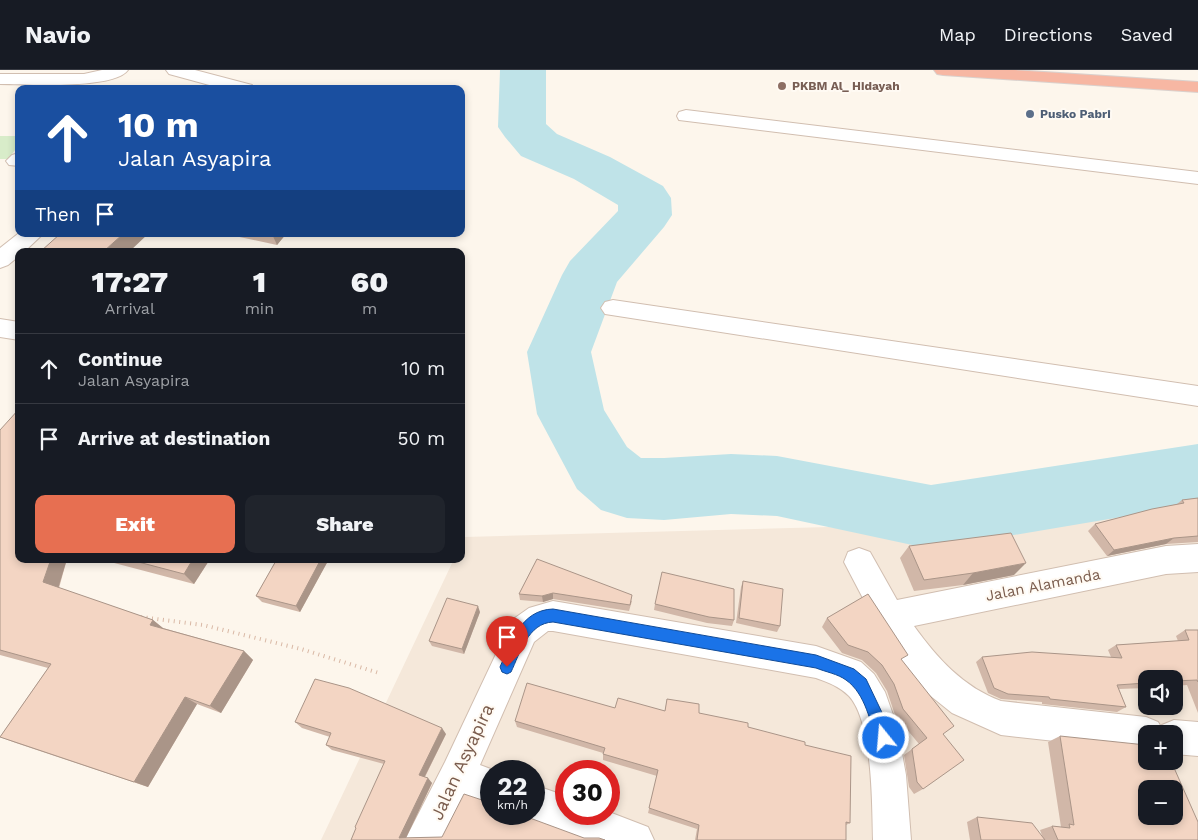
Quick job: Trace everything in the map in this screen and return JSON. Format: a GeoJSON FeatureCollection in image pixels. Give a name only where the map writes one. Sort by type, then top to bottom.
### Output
{"type":"FeatureCollection","features":[{"type":"Feature","properties":{"kind":"highway"},"geometry":{"type":"LineString","coordinates":[[943,70],[1198,87]]}},
{"type":"Feature","properties":{"kind":"street"},"geometry":{"type":"LineString","coordinates":[[0,79],[84,79],[102,76],[118,70]]}},
{"type":"Feature","properties":{"kind":"street"},"geometry":{"type":"LineString","coordinates":[[104,85],[118,70]]}},
{"type":"Feature","properties":{"kind":"street"},"geometry":{"type":"LineString","coordinates":[[175,70],[231,85]]}},
{"type":"Feature","properties":{"kind":"street"},"geometry":{"type":"LineString","coordinates":[[686,116],[1198,178]]}},
{"type":"Feature","properties":{"kind":"street"},"geometry":{"type":"LineString","coordinates":[[0,260],[28,237]]}},
{"type":"Feature","properties":{"kind":"street"},"geometry":{"type":"LineString","coordinates":[[613,308],[1198,396]]}},
{"type":"Feature","properties":{"kind":"street"},"geometry":{"type":"LineString","coordinates":[[0,328],[15,330]]}},
{"type":"Feature","properties":{"kind":"street","name":"Jalan Alamanda"},"geometry":{"type":"LineString","coordinates":[[889,616],[1166,560],[1198,558]]}},
{"type":"Feature","properties":{"kind":"street"},"geometry":{"type":"LineString","coordinates":[[859,562],[889,616],[929,672],[954,695],[985,712],[1017,720],[1138,733]]}},
{"type":"Feature","properties":{"kind":"street","name":"Jalan Asyapira"},"geometry":{"type":"LineString","coordinates":[[424,840],[458,774],[523,631],[546,616],[816,662],[850,674],[861,684],[869,697],[884,738],[892,840]]}},
{"type":"Feature","properties":{"kind":"street"},"geometry":{"type":"LineString","coordinates":[[1183,738],[1198,739]]}},
{"type":"Feature","properties":{"kind":"street"},"geometry":{"type":"LineString","coordinates":[[458,774],[480,783]]}},
{"type":"Feature","properties":{"kind":"street"},"geometry":{"type":"LineString","coordinates":[[545,807],[635,840]]}},
{"type":"Feature","properties":{"kind":"path"},"geometry":{"type":"LineString","coordinates":[[139,617],[203,626],[301,649],[379,673]]}},
{"type":"Feature","properties":{"kind":"shaded area"},"geometry":{"type":"Polygon","coordinates":[[[1198,481],[1198,840],[321,840],[452,563],[465,563],[465,537],[829,527],[885,534],[1198,481]]]}},
{"type":"Feature","properties":{"kind":"green space"},"geometry":{"type":"Polygon","coordinates":[[[0,136],[15,136],[15,150],[8,159],[0,159],[0,136]]]}},
{"type":"Feature","properties":{"kind":"building"},"geometry":{"type":"Polygon","coordinates":[[[57,237],[120,237],[107,248],[44,248],[57,237]]]}},
{"type":"Feature","properties":{"kind":"building"},"geometry":{"type":"Polygon","coordinates":[[[15,413],[15,563],[50,563],[43,582],[153,620],[150,625],[244,651],[210,706],[185,697],[134,782],[0,737],[51,664],[0,650],[0,430],[15,413]]]}},
{"type":"Feature","properties":{"kind":"building"},"geometry":{"type":"Polygon","coordinates":[[[1198,498],[1198,536],[1174,538],[1114,550],[1095,524],[1152,509],[1184,503],[1182,500],[1198,498]]]}},
{"type":"Feature","properties":{"kind":"building"},"geometry":{"type":"Polygon","coordinates":[[[1011,533],[1026,563],[924,580],[909,546],[1011,533]]]}},
{"type":"Feature","properties":{"kind":"building"},"geometry":{"type":"Polygon","coordinates":[[[537,559],[632,595],[630,605],[553,593],[542,596],[519,594],[537,559]]]}},
{"type":"Feature","properties":{"kind":"building"},"geometry":{"type":"Polygon","coordinates":[[[142,563],[191,563],[184,574],[142,563]]]}},
{"type":"Feature","properties":{"kind":"building"},"geometry":{"type":"Polygon","coordinates":[[[275,563],[319,563],[296,606],[256,596],[275,563]]]}},
{"type":"Feature","properties":{"kind":"building"},"geometry":{"type":"Polygon","coordinates":[[[662,572],[734,589],[734,620],[709,617],[655,604],[662,572]]]}},
{"type":"Feature","properties":{"kind":"building"},"geometry":{"type":"Polygon","coordinates":[[[743,581],[783,589],[780,626],[739,618],[743,581]]]}},
{"type":"Feature","properties":{"kind":"building"},"geometry":{"type":"Polygon","coordinates":[[[868,594],[908,655],[901,659],[954,726],[943,734],[964,760],[923,789],[917,782],[912,749],[927,738],[903,709],[894,684],[882,665],[868,652],[848,645],[827,618],[868,594]]]}},
{"type":"Feature","properties":{"kind":"building"},"geometry":{"type":"Polygon","coordinates":[[[447,598],[478,606],[462,649],[429,641],[447,598]]]}},
{"type":"Feature","properties":{"kind":"building"},"geometry":{"type":"Polygon","coordinates":[[[1185,630],[1198,630],[1198,682],[1197,680],[1183,681],[1183,670],[1138,670],[1138,684],[1117,685],[1126,707],[1050,699],[1049,697],[1008,694],[994,688],[982,657],[1032,652],[1122,658],[1116,645],[1189,640],[1185,630]]]}},
{"type":"Feature","properties":{"kind":"building"},"geometry":{"type":"Polygon","coordinates":[[[315,679],[349,688],[442,728],[419,775],[428,778],[399,838],[442,837],[464,794],[480,799],[480,825],[545,824],[584,838],[605,840],[351,840],[385,761],[326,745],[331,733],[295,722],[315,679]]]}},
{"type":"Feature","properties":{"kind":"building"},"geometry":{"type":"Polygon","coordinates":[[[527,683],[615,708],[618,698],[665,711],[667,699],[699,704],[699,713],[748,723],[748,727],[805,742],[805,745],[851,756],[850,823],[846,822],[846,840],[697,840],[699,825],[649,808],[658,770],[603,754],[605,748],[515,721],[527,683]]]}},
{"type":"Feature","properties":{"kind":"building"},"geometry":{"type":"Polygon","coordinates":[[[1060,736],[1138,744],[1138,770],[1175,770],[1179,780],[1138,780],[1138,825],[1183,825],[1183,788],[1198,822],[1198,840],[1058,840],[1052,826],[1070,828],[1069,824],[1074,825],[1060,736]]]}},
{"type":"Feature","properties":{"kind":"building"},"geometry":{"type":"Polygon","coordinates":[[[977,817],[1032,823],[1045,840],[981,840],[977,817]]]}},
{"type":"Feature","properties":{"kind":"waterway"},"geometry":{"type":"LineString","coordinates":[[523,70],[522,127],[539,145],[592,168],[644,198],[645,215],[591,275],[559,352],[571,414],[602,468],[627,488],[664,489],[731,484],[777,486],[931,517],[1198,474]]}},
{"type":"Feature","properties":{"kind":"place","name":"PKBM Al_ Hidayah"},"geometry":{"type":"Point","coordinates":[782,86]}},
{"type":"Feature","properties":{"kind":"place","name":"Pusko Pabri"},"geometry":{"type":"Point","coordinates":[1030,114]}},
{"type":"Feature","properties":{"kind":"route"},"geometry":{"type":"LineString","coordinates":[[507,667],[523,631],[538,619],[546,616],[816,662],[850,674],[861,684],[869,697],[884,738]]}}]}
